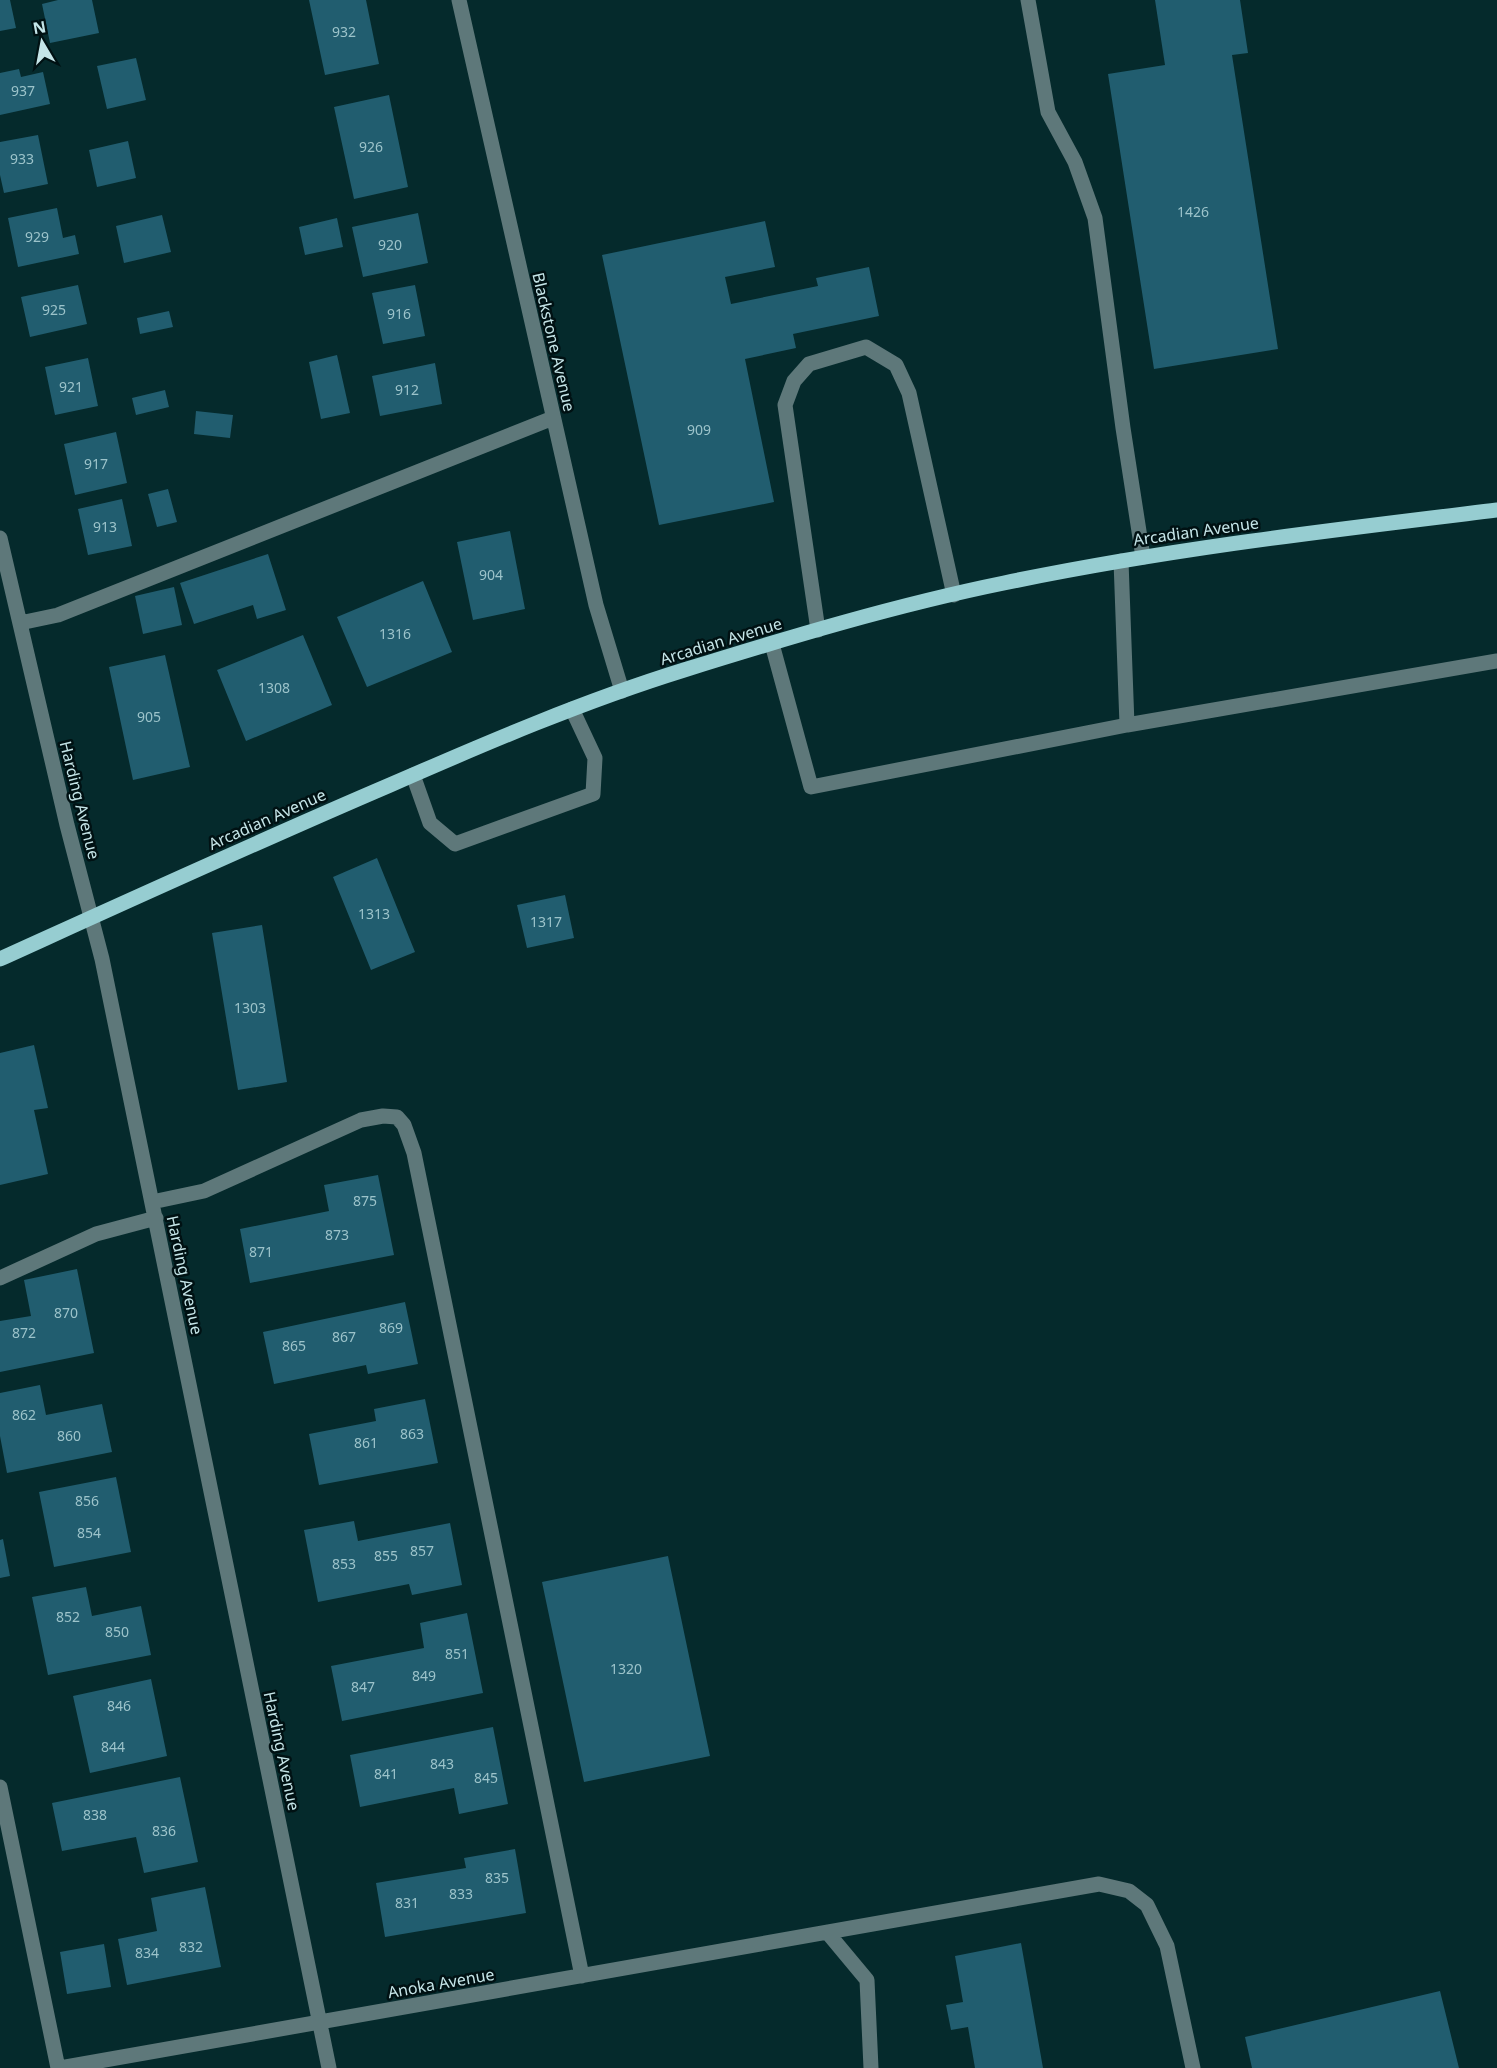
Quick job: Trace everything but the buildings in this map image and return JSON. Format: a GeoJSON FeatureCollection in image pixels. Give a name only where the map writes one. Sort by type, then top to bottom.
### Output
{"type":"FeatureCollection","features":[{"type":"Feature","properties":{"kind":"main road","name":"Arcadian Avenue"},"geometry":{"type":"LineString","coordinates":[[0,959],[501,737],[680,671],[818,630],[1002,583],[1143,556],[1497,510]]}},
{"type":"Feature","properties":{"kind":"street","name":"Blackstone Avenue"},"geometry":{"type":"LineString","coordinates":[[459,0],[596,605],[622,691]]}},
{"type":"Feature","properties":{"kind":"street"},"geometry":{"type":"LineString","coordinates":[[1028,0],[1048,112],[1075,162],[1095,218],[1143,556]]}},
{"type":"Feature","properties":{"kind":"street"},"geometry":{"type":"LineString","coordinates":[[818,630],[784,405],[794,381],[809,364],[866,347],[896,365],[909,393],[954,595]]}},
{"type":"Feature","properties":{"kind":"street"},"geometry":{"type":"LineString","coordinates":[[20,623],[58,615],[553,418]]}},
{"type":"Feature","properties":{"kind":"street","name":"Harding Avenue"},"geometry":{"type":"LineString","coordinates":[[0,538],[102,959],[328,2068]]}},
{"type":"Feature","properties":{"kind":"street"},"geometry":{"type":"LineString","coordinates":[[1121,561],[1127,725]]}},
{"type":"Feature","properties":{"kind":"street"},"geometry":{"type":"LineString","coordinates":[[772,644],[810,787],[1127,725],[1497,661]]}},
{"type":"Feature","properties":{"kind":"street"},"geometry":{"type":"LineString","coordinates":[[413,775],[430,823],[455,844],[593,794],[596,758],[572,710]]}},
{"type":"Feature","properties":{"kind":"street"},"geometry":{"type":"LineString","coordinates":[[152,1203],[204,1191],[361,1120],[383,1116],[397,1117],[404,1125],[414,1154],[582,1976]]}},
{"type":"Feature","properties":{"kind":"street"},"geometry":{"type":"LineString","coordinates":[[0,1278],[96,1234],[156,1218]]}},
{"type":"Feature","properties":{"kind":"street"},"geometry":{"type":"LineString","coordinates":[[0,1787],[59,2068]]}},
{"type":"Feature","properties":{"kind":"street","name":"Anoka Avenue"},"geometry":{"type":"LineString","coordinates":[[59,2068],[1099,1884],[1129,1891],[1147,1905],[1167,1946],[1193,2068]]}},
{"type":"Feature","properties":{"kind":"street"},"geometry":{"type":"LineString","coordinates":[[827,1932],[867,1980],[871,2068]]}}]}
